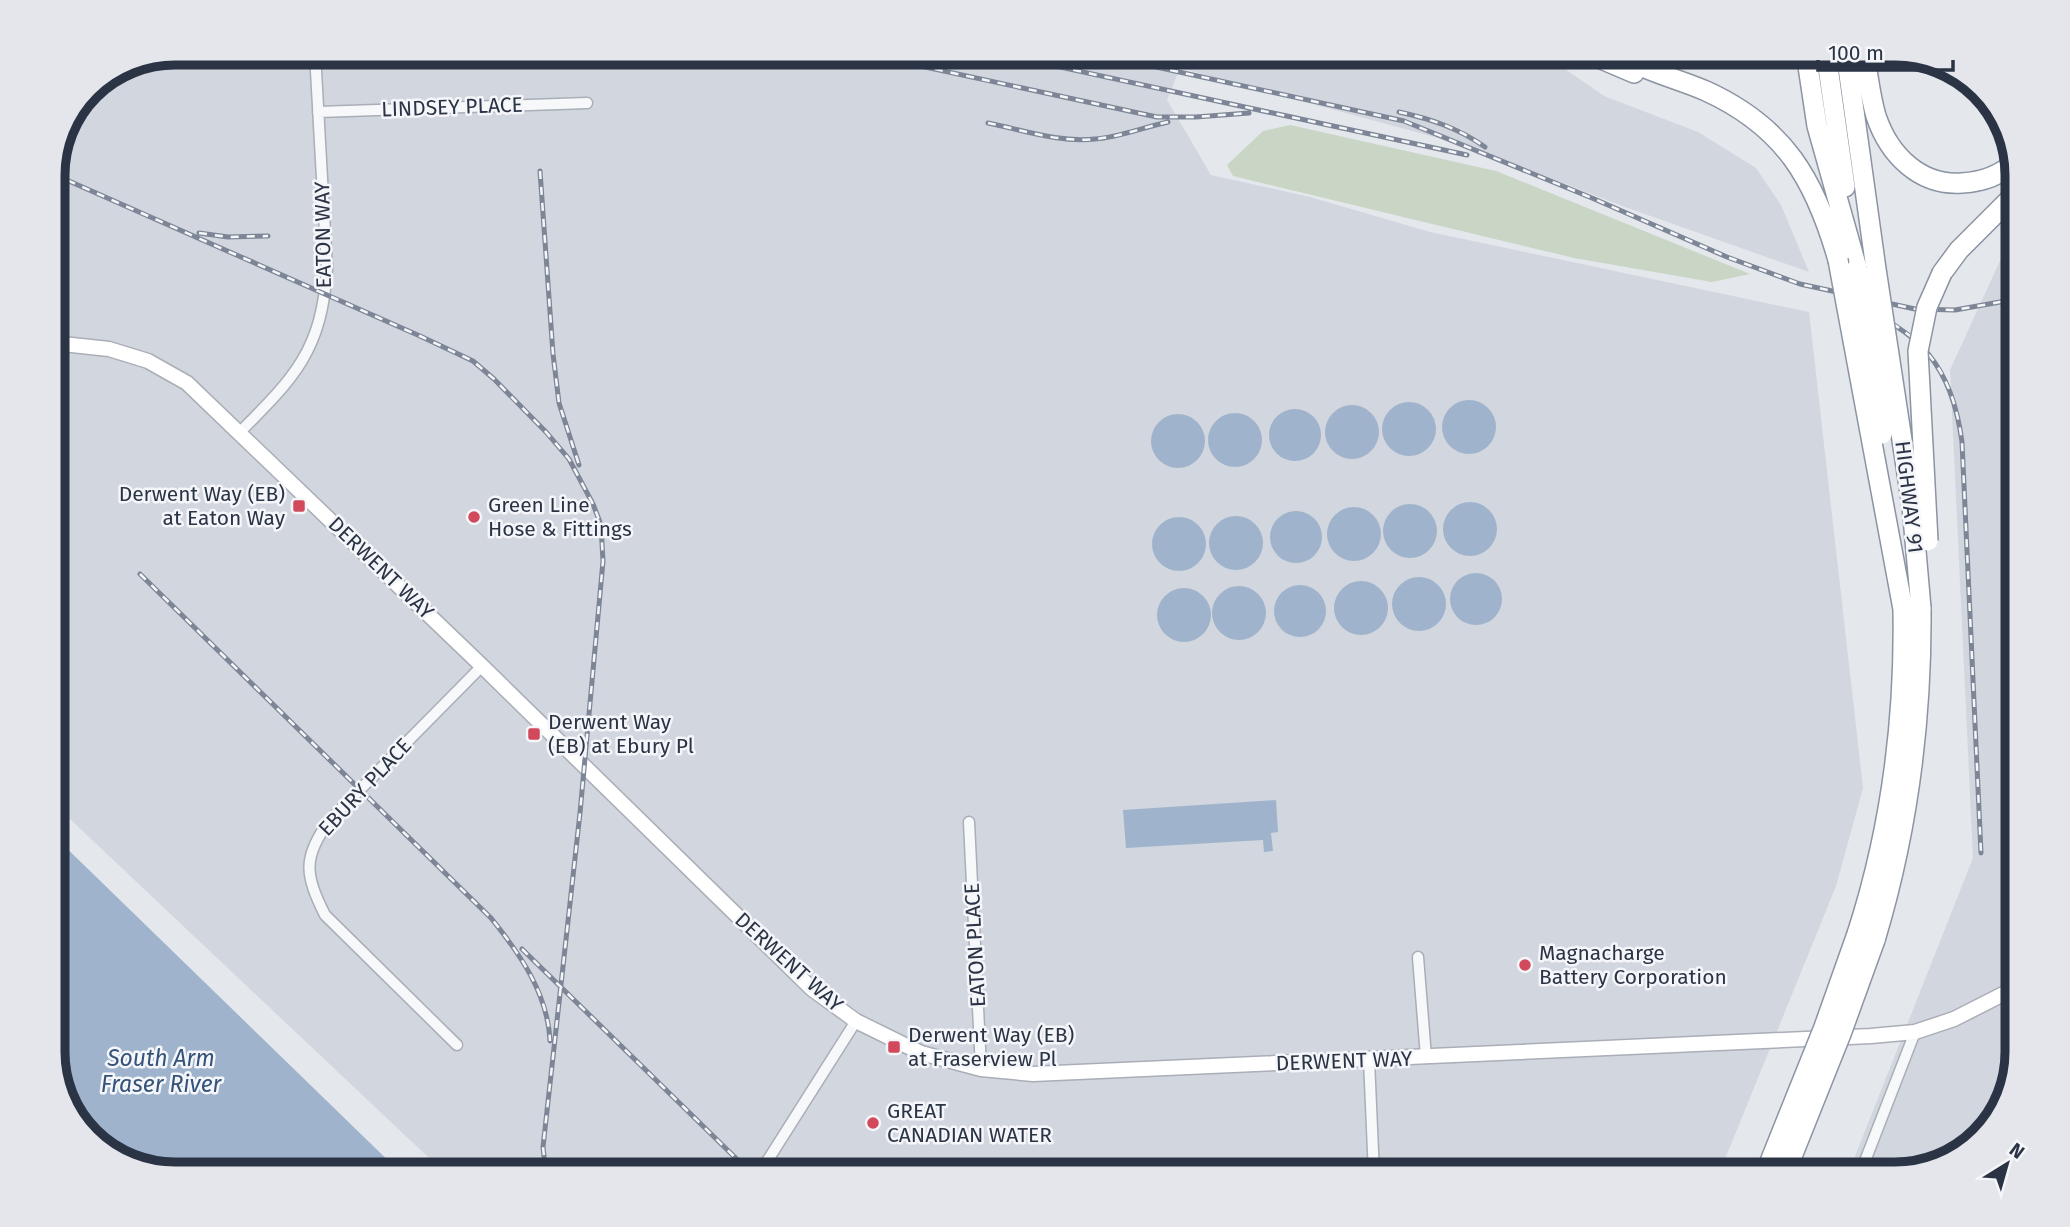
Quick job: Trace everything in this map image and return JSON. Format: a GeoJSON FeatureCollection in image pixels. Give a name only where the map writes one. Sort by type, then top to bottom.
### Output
{"type":"FeatureCollection","features":[{"type":"Feature","properties":{"kind":"highway"},"geometry":{"type":"LineString","coordinates":[[1619,65],[1702,99],[1767,130]]}},
{"type":"Feature","properties":{"kind":"highway"},"geometry":{"type":"LineString","coordinates":[[1642,65],[1719,98],[1742,110],[1767,130],[1794,157],[1824,212],[1838,260],[1912,609]]}},
{"type":"Feature","properties":{"kind":"highway"},"geometry":{"type":"LineString","coordinates":[[1808,65],[1817,127],[1866,269]]}},
{"type":"Feature","properties":{"kind":"highway","name":"HIGHWAY 91"},"geometry":{"type":"LineString","coordinates":[[1828,65],[1912,506],[1912,609],[1921,674],[1912,776],[1896,865],[1866,937]]}},
{"type":"Feature","properties":{"kind":"highway","name":"HIGHWAY 91"},"geometry":{"type":"LineString","coordinates":[[1847,65],[1866,269]]}},
{"type":"Feature","properties":{"kind":"highway"},"geometry":{"type":"LineString","coordinates":[[1867,65],[1877,116],[1888,141],[1905,163],[1926,178],[1947,184],[1975,183],[2005,170]]}},
{"type":"Feature","properties":{"kind":"highway"},"geometry":{"type":"LineString","coordinates":[[1912,609],[1928,543],[1918,351],[1927,307],[1942,274],[1959,250],[2005,204]]}},
{"type":"Feature","properties":{"kind":"highway"},"geometry":{"type":"LineString","coordinates":[[1770,1162],[1824,1027],[1866,937]]}},
{"type":"Feature","properties":{"kind":"highway"},"geometry":{"type":"LineString","coordinates":[[1790,1162],[1841,1034],[1866,937]]}},
{"type":"Feature","properties":{"kind":"street","name":"EATON WAY"},"geometry":{"type":"LineString","coordinates":[[240,432],[294,373],[314,338],[325,294],[327,268],[315,65]]}},
{"type":"Feature","properties":{"kind":"street","name":"LINDSEY PLACE"},"geometry":{"type":"LineString","coordinates":[[317,112],[587,103]]}},
{"type":"Feature","properties":{"kind":"street","name":"DERWENT WAY"},"geometry":{"type":"LineString","coordinates":[[65,344],[109,349],[148,361],[187,383],[482,666],[812,989],[856,1021],[922,1053],[981,1069],[1033,1074],[1858,1037],[1915,1032],[1954,1019],[2005,994]]}},
{"type":"Feature","properties":{"kind":"street","name":"EBURY PLACE"},"geometry":{"type":"LineString","coordinates":[[457,1045],[325,915],[312,889],[309,863],[316,839],[330,820],[482,666]]}},
{"type":"Feature","properties":{"kind":"street","name":"EATON PLACE"},"geometry":{"type":"LineString","coordinates":[[969,822],[981,1069]]}},
{"type":"Feature","properties":{"kind":"street"},"geometry":{"type":"LineString","coordinates":[[1418,957],[1426,1057]]}},
{"type":"Feature","properties":{"kind":"street"},"geometry":{"type":"LineString","coordinates":[[767,1162],[856,1021]]}},
{"type":"Feature","properties":{"kind":"street"},"geometry":{"type":"LineString","coordinates":[[1865,1162],[1915,1032]]}},
{"type":"Feature","properties":{"kind":"street"},"geometry":{"type":"LineString","coordinates":[[1369,1060],[1373,1162]]}},
{"type":"Feature","properties":{"kind":"shaded area"},"geometry":{"type":"Polygon","coordinates":[[[174,65],[1559,65],[1604,96],[1698,132],[1756,168],[1781,205],[1809,272],[1625,207],[1464,145],[1180,68],[1167,100],[1211,175],[1310,197],[1430,232],[1809,312],[1863,788],[1836,886],[1724,1162],[433,1162],[65,814],[65,167],[68,146],[76,126],[87,108],[102,92],[120,79],[139,71],[174,65]]]}},
{"type":"Feature","properties":{"kind":"shaded area"},"geometry":{"type":"Polygon","coordinates":[[[2005,254],[2004,1067],[1997,1094],[1983,1119],[1950,1148],[1924,1159],[1853,1162],[1973,858],[1950,370],[2005,254]]]}},
{"type":"Feature","properties":{"kind":"green space"},"geometry":{"type":"Polygon","coordinates":[[[1290,125],[1496,171],[1750,274],[1712,282],[1574,258],[1233,176],[1227,165],[1263,131],[1290,125]]]}},
{"type":"Feature","properties":{"kind":"water"},"geometry":{"type":"Polygon","coordinates":[[[1469,400],[1488,408],[1496,427],[1488,446],[1469,454],[1450,446],[1442,427],[1450,408],[1469,400]]]}},
{"type":"Feature","properties":{"kind":"water"},"geometry":{"type":"Polygon","coordinates":[[[1414,402],[1424,406],[1432,414],[1436,429],[1432,444],[1424,452],[1404,456],[1394,452],[1386,444],[1382,424],[1386,414],[1394,406],[1414,402]]]}},
{"type":"Feature","properties":{"kind":"water"},"geometry":{"type":"Polygon","coordinates":[[[1352,405],[1371,413],[1379,432],[1371,451],[1352,459],[1333,451],[1325,432],[1333,413],[1352,405]]]}},
{"type":"Feature","properties":{"kind":"water"},"geometry":{"type":"Polygon","coordinates":[[[1295,409],[1305,411],[1313,417],[1319,425],[1319,445],[1313,453],[1305,459],[1295,461],[1285,459],[1277,453],[1271,445],[1269,435],[1271,425],[1277,417],[1285,411],[1295,409]]]}},
{"type":"Feature","properties":{"kind":"water"},"geometry":{"type":"Polygon","coordinates":[[[1235,413],[1254,421],[1262,440],[1254,459],[1235,467],[1216,459],[1208,440],[1216,421],[1235,413]]]}},
{"type":"Feature","properties":{"kind":"water"},"geometry":{"type":"Polygon","coordinates":[[[1178,414],[1197,422],[1205,441],[1197,460],[1178,468],[1159,460],[1151,441],[1159,422],[1178,414]]]}},
{"type":"Feature","properties":{"kind":"water"},"geometry":{"type":"Polygon","coordinates":[[[1470,502],[1489,510],[1497,529],[1489,548],[1470,556],[1451,548],[1443,529],[1451,510],[1470,502]]]}},
{"type":"Feature","properties":{"kind":"water"},"geometry":{"type":"Polygon","coordinates":[[[1415,504],[1425,508],[1433,516],[1437,531],[1433,546],[1425,554],[1405,558],[1395,554],[1387,546],[1383,526],[1387,516],[1395,508],[1415,504]]]}},
{"type":"Feature","properties":{"kind":"water"},"geometry":{"type":"Polygon","coordinates":[[[1354,507],[1373,515],[1381,534],[1373,553],[1354,561],[1335,553],[1327,534],[1335,515],[1354,507]]]}},
{"type":"Feature","properties":{"kind":"water"},"geometry":{"type":"Polygon","coordinates":[[[1296,511],[1306,513],[1314,519],[1320,527],[1320,547],[1314,555],[1306,561],[1296,563],[1286,561],[1278,555],[1272,547],[1270,537],[1272,527],[1278,519],[1286,513],[1296,511]]]}},
{"type":"Feature","properties":{"kind":"water"},"geometry":{"type":"Polygon","coordinates":[[[1236,516],[1255,524],[1263,543],[1255,562],[1236,570],[1217,562],[1209,543],[1217,524],[1236,516]]]}},
{"type":"Feature","properties":{"kind":"water"},"geometry":{"type":"Polygon","coordinates":[[[1179,517],[1198,525],[1206,544],[1198,563],[1179,571],[1160,563],[1152,544],[1160,525],[1179,517]]]}},
{"type":"Feature","properties":{"kind":"water"},"geometry":{"type":"Polygon","coordinates":[[[1476,573],[1486,575],[1494,581],[1500,589],[1500,609],[1494,617],[1486,623],[1476,625],[1466,623],[1458,617],[1452,609],[1450,599],[1452,589],[1458,581],[1466,575],[1476,573]]]}},
{"type":"Feature","properties":{"kind":"water"},"geometry":{"type":"Polygon","coordinates":[[[1419,577],[1438,585],[1446,604],[1438,623],[1419,631],[1400,623],[1392,604],[1400,585],[1419,577]]]}},
{"type":"Feature","properties":{"kind":"water"},"geometry":{"type":"Polygon","coordinates":[[[1361,581],[1380,589],[1388,608],[1380,627],[1361,635],[1342,627],[1334,608],[1342,589],[1361,581]]]}},
{"type":"Feature","properties":{"kind":"water"},"geometry":{"type":"Polygon","coordinates":[[[1300,585],[1319,592],[1326,611],[1319,630],[1300,637],[1281,630],[1274,611],[1281,592],[1300,585]]]}},
{"type":"Feature","properties":{"kind":"water"},"geometry":{"type":"Polygon","coordinates":[[[1239,586],[1258,594],[1266,613],[1258,632],[1239,640],[1220,632],[1212,613],[1220,594],[1239,586]]]}},
{"type":"Feature","properties":{"kind":"water"},"geometry":{"type":"Polygon","coordinates":[[[1184,588],[1203,596],[1211,615],[1203,634],[1184,642],[1165,634],[1157,615],[1165,596],[1184,588]]]}},
{"type":"Feature","properties":{"kind":"water"},"geometry":{"type":"Polygon","coordinates":[[[1276,800],[1278,832],[1271,833],[1273,851],[1264,852],[1263,840],[1126,848],[1123,810],[1276,800]]]}},
{"type":"Feature","properties":{"kind":"water","name":"South Arm Fraser River"},"geometry":{"type":"Polygon","coordinates":[[[65,847],[390,1162],[160,1161],[146,1159],[120,1148],[97,1130],[79,1107],[73,1094],[65,1060],[65,847]]]}},
{"type":"Feature","properties":{"kind":"railway"},"geometry":{"type":"LineString","coordinates":[[916,65],[1157,117],[1249,113]]}},
{"type":"Feature","properties":{"kind":"railway"},"geometry":{"type":"LineString","coordinates":[[1051,65],[1467,155]]}},
{"type":"Feature","properties":{"kind":"railway"},"geometry":{"type":"LineString","coordinates":[[1147,65],[1404,121],[1727,257],[1800,284],[1915,309],[1955,310],[2005,301]]}},
{"type":"Feature","properties":{"kind":"railway"},"geometry":{"type":"LineString","coordinates":[[1399,112],[1444,125],[1485,147]]}},
{"type":"Feature","properties":{"kind":"railway"},"geometry":{"type":"LineString","coordinates":[[988,123],[1055,138],[1082,140],[1114,136],[1168,122]]}},
{"type":"Feature","properties":{"kind":"railway"},"geometry":{"type":"LineString","coordinates":[[540,171],[559,403],[579,465]]}},
{"type":"Feature","properties":{"kind":"railway"},"geometry":{"type":"LineString","coordinates":[[65,179],[473,361],[546,432],[569,459],[593,504],[601,525],[603,561],[580,813],[543,1147],[545,1162]]}},
{"type":"Feature","properties":{"kind":"railway"},"geometry":{"type":"LineString","coordinates":[[199,233],[228,237],[268,236]]}},
{"type":"Feature","properties":{"kind":"railway"},"geometry":{"type":"LineString","coordinates":[[1849,303],[1895,325],[1928,354],[1941,372],[1957,415],[1962,442],[1981,853]]}},
{"type":"Feature","properties":{"kind":"railway"},"geometry":{"type":"LineString","coordinates":[[140,574],[491,918],[531,975],[544,1007],[550,1041]]}},
{"type":"Feature","properties":{"kind":"railway"},"geometry":{"type":"LineString","coordinates":[[522,949],[740,1162]]}},
{"type":"Feature","properties":{"kind":"place","name":"Derwent Way (EB) at Eaton Way"},"geometry":{"type":"Point","coordinates":[299,506]}},
{"type":"Feature","properties":{"kind":"place","name":"Green Line Hose & Fittings"},"geometry":{"type":"Point","coordinates":[474,517]}},
{"type":"Feature","properties":{"kind":"place","name":"Derwent Way (EB) at Ebury Pl"},"geometry":{"type":"Point","coordinates":[534,734]}},
{"type":"Feature","properties":{"kind":"place","name":"Magnacharge Battery Corporation"},"geometry":{"type":"Point","coordinates":[1525,965]}},
{"type":"Feature","properties":{"kind":"place","name":"Derwent Way (EB) at Fraserview Pl"},"geometry":{"type":"Point","coordinates":[894,1047]}},
{"type":"Feature","properties":{"kind":"place","name":"GREAT CANADIAN WATER"},"geometry":{"type":"Point","coordinates":[873,1123]}}]}
